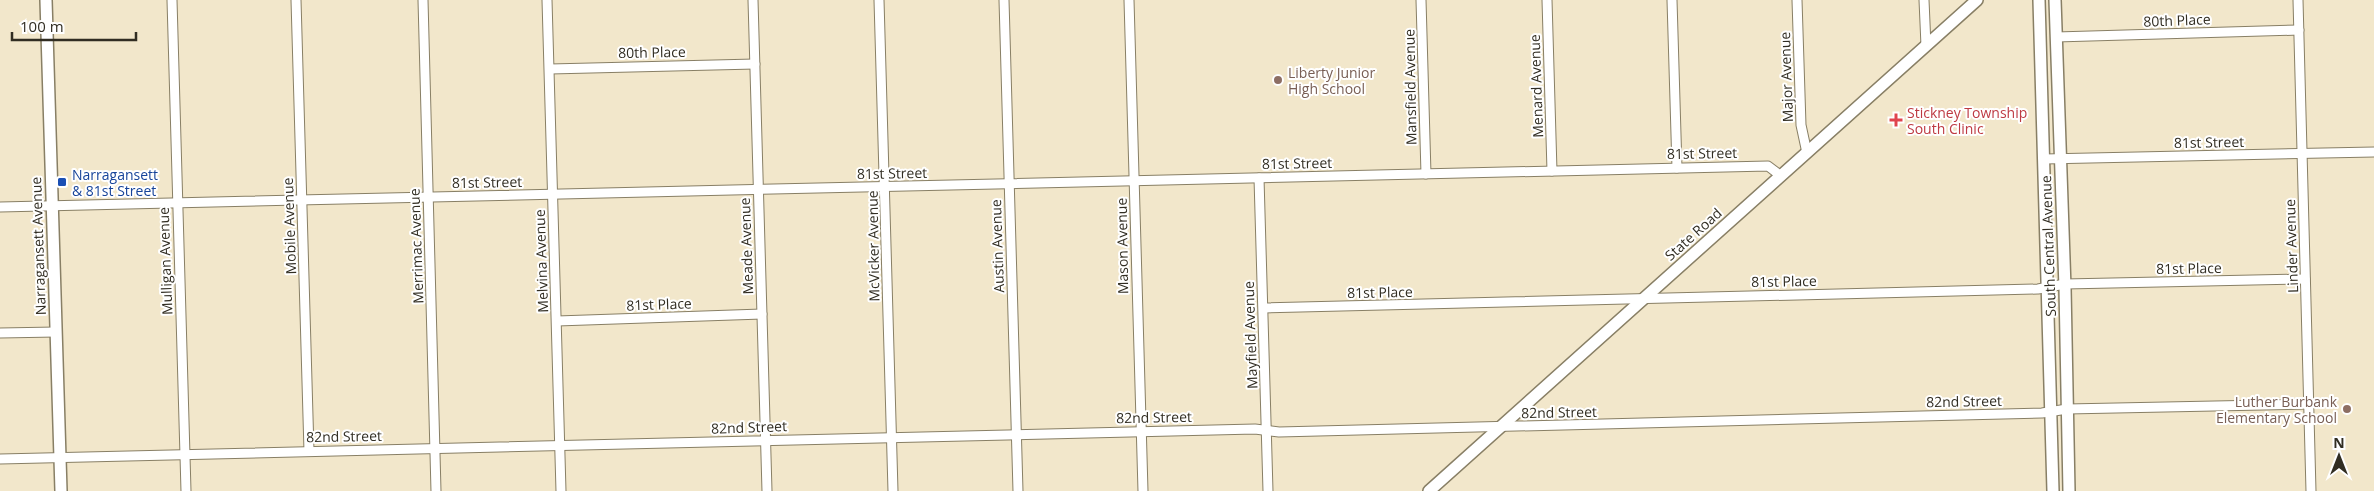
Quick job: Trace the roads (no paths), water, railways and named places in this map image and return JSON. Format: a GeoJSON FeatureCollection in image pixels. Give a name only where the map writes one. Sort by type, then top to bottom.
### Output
{"type":"FeatureCollection","features":[{"type":"Feature","properties":{"kind":"street","name":"Narragansett Avenue"},"geometry":{"type":"LineString","coordinates":[[46,0],[61,491]]}},
{"type":"Feature","properties":{"kind":"street","name":"Mulligan Avenue"},"geometry":{"type":"LineString","coordinates":[[172,0],[186,491]]}},
{"type":"Feature","properties":{"kind":"street","name":"Mobile Avenue"},"geometry":{"type":"LineString","coordinates":[[296,0],[309,450]]}},
{"type":"Feature","properties":{"kind":"street","name":"Merrimac Avenue"},"geometry":{"type":"LineString","coordinates":[[423,0],[436,491]]}},
{"type":"Feature","properties":{"kind":"street","name":"Melvina Avenue"},"geometry":{"type":"LineString","coordinates":[[547,0],[561,491]]}},
{"type":"Feature","properties":{"kind":"street","name":"Meade Avenue"},"geometry":{"type":"LineString","coordinates":[[753,0],[767,491]]}},
{"type":"Feature","properties":{"kind":"street","name":"McVicker Avenue"},"geometry":{"type":"LineString","coordinates":[[879,0],[886,187],[893,491]]}},
{"type":"Feature","properties":{"kind":"street","name":"Austin Avenue"},"geometry":{"type":"LineString","coordinates":[[1004,0],[1018,491]]}},
{"type":"Feature","properties":{"kind":"street","name":"Mason Avenue"},"geometry":{"type":"LineString","coordinates":[[1129,0],[1143,491]]}},
{"type":"Feature","properties":{"kind":"street","name":"Mansfield Avenue"},"geometry":{"type":"LineString","coordinates":[[1422,0],[1426,174]]}},
{"type":"Feature","properties":{"kind":"street","name":"Menard Avenue"},"geometry":{"type":"LineString","coordinates":[[1548,0],[1552,171]]}},
{"type":"Feature","properties":{"kind":"street"},"geometry":{"type":"LineString","coordinates":[[1672,0],[1677,168]]}},
{"type":"Feature","properties":{"kind":"street","name":"Major Avenue"},"geometry":{"type":"LineString","coordinates":[[1797,0],[1801,125],[1807,153]]}},
{"type":"Feature","properties":{"kind":"street"},"geometry":{"type":"LineString","coordinates":[[1924,0],[1926,46]]}},
{"type":"Feature","properties":{"kind":"street","name":"State Road"},"geometry":{"type":"LineString","coordinates":[[1429,491],[1977,0]]}},
{"type":"Feature","properties":{"kind":"street","name":"South Central Avenue"},"geometry":{"type":"LineString","coordinates":[[2039,0],[2053,491]]}},
{"type":"Feature","properties":{"kind":"street","name":"South Central Avenue"},"geometry":{"type":"LineString","coordinates":[[2055,0],[2065,284],[2069,491]]}},
{"type":"Feature","properties":{"kind":"street","name":"Linder Avenue"},"geometry":{"type":"LineString","coordinates":[[2298,0],[2311,491]]}},
{"type":"Feature","properties":{"kind":"street","name":"80th Place"},"geometry":{"type":"LineString","coordinates":[[2056,37],[2299,30]]}},
{"type":"Feature","properties":{"kind":"street","name":"80th Place"},"geometry":{"type":"LineString","coordinates":[[550,69],[755,64]]}},
{"type":"Feature","properties":{"kind":"street","name":"81st Street"},"geometry":{"type":"LineString","coordinates":[[2044,159],[2374,152]]}},
{"type":"Feature","properties":{"kind":"street","name":"81st Street"},"geometry":{"type":"LineString","coordinates":[[0,207],[1768,166],[1781,176]]}},
{"type":"Feature","properties":{"kind":"street","name":"Mayfield Avenue"},"geometry":{"type":"LineString","coordinates":[[1259,178],[1268,491]]}},
{"type":"Feature","properties":{"kind":"street","name":"81st Place"},"geometry":{"type":"LineString","coordinates":[[1264,308],[2048,288],[2065,284],[2305,278]]}},
{"type":"Feature","properties":{"kind":"street","name":"81st Place"},"geometry":{"type":"LineString","coordinates":[[557,321],[762,314]]}},
{"type":"Feature","properties":{"kind":"street"},"geometry":{"type":"LineString","coordinates":[[0,333],[56,332]]}},
{"type":"Feature","properties":{"kind":"street","name":"82nd Street"},"geometry":{"type":"LineString","coordinates":[[0,459],[1141,431],[1500,427],[2051,413],[2067,409],[2308,404]]}},
{"type":"Feature","properties":{"kind":"place","name":"Liberty Junior High School"},"geometry":{"type":"Point","coordinates":[1278,80]}},
{"type":"Feature","properties":{"kind":"place","name":"Stickney Township South Clinic"},"geometry":{"type":"Point","coordinates":[1896,120]}},
{"type":"Feature","properties":{"kind":"place","name":"Narragansett & 81st Street"},"geometry":{"type":"Point","coordinates":[62,182]}},
{"type":"Feature","properties":{"kind":"place","name":"Luther Burbank Elementary School"},"geometry":{"type":"Point","coordinates":[2347,409]}}]}
